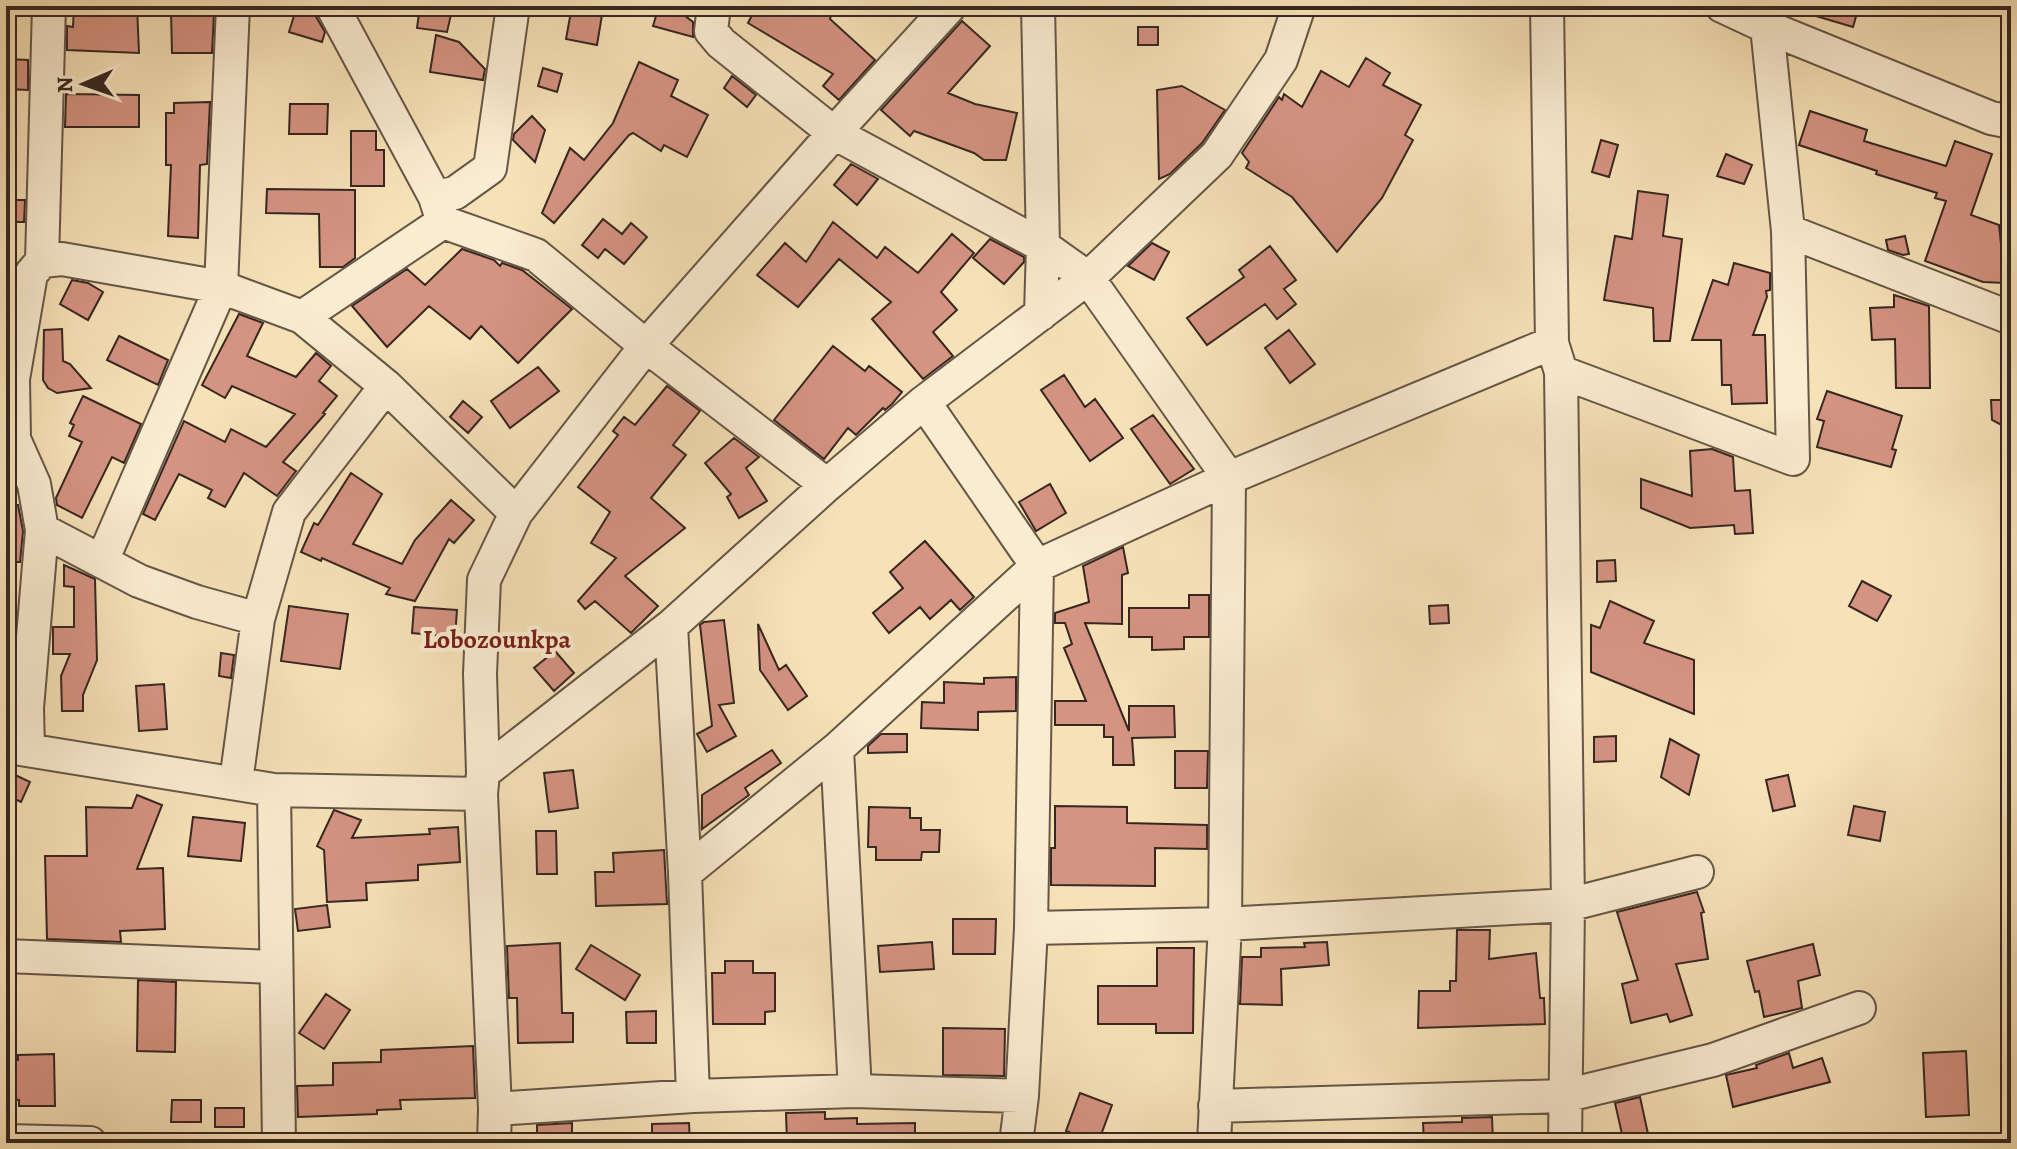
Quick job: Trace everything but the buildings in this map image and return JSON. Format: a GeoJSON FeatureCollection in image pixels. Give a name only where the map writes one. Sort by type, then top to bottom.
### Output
{"type":"FeatureCollection","features":[{"type":"Feature","properties":{"kind":"street"},"geometry":{"type":"LineString","coordinates":[[49,6],[42,261],[31,274],[13,379],[14,439],[34,484],[42,530],[27,708],[17,748],[274,790],[482,783],[671,626],[924,402],[1088,278],[1217,155],[1281,60],[1299,6]]}},
{"type":"Feature","properties":{"kind":"street"},"geometry":{"type":"LineString","coordinates":[[102,561],[221,287],[233,6]]}},
{"type":"Feature","properties":{"kind":"street"},"geometry":{"type":"LineString","coordinates":[[332,6],[439,210],[536,255],[646,346],[827,485]]}},
{"type":"Feature","properties":{"kind":"street"},"geometry":{"type":"LineString","coordinates":[[302,317],[490,168],[513,6]]}},
{"type":"Feature","properties":{"kind":"street"},"geometry":{"type":"LineString","coordinates":[[714,6],[711,31],[721,43],[834,133],[1043,246],[1088,278],[1229,478],[1225,924],[1214,1143]]}},
{"type":"Feature","properties":{"kind":"street"},"geometry":{"type":"LineString","coordinates":[[494,1143],[480,674],[484,580],[516,513],[646,346],[950,6]]}},
{"type":"Feature","properties":{"kind":"street"},"geometry":{"type":"LineString","coordinates":[[1038,6],[1043,246],[1041,314]]}},
{"type":"Feature","properties":{"kind":"street"},"geometry":{"type":"LineString","coordinates":[[1547,6],[1568,905],[1565,1143]]}},
{"type":"Feature","properties":{"kind":"street"},"geometry":{"type":"LineString","coordinates":[[1722,6],[1768,16],[1991,118],[2011,122]]}},
{"type":"Feature","properties":{"kind":"street"},"geometry":{"type":"LineString","coordinates":[[685,873],[837,749],[1037,566],[1229,478],[1557,358],[1793,459],[1788,231],[1768,16]]}},
{"type":"Feature","properties":{"kind":"street"},"geometry":{"type":"LineString","coordinates":[[1788,231],[2011,318]]}},
{"type":"Feature","properties":{"kind":"street"},"geometry":{"type":"LineString","coordinates":[[42,261],[62,259],[221,287],[302,317],[386,386],[516,513]]}},
{"type":"Feature","properties":{"kind":"street"},"geometry":{"type":"LineString","coordinates":[[236,782],[258,619],[289,512],[386,386]]}},
{"type":"Feature","properties":{"kind":"street"},"geometry":{"type":"LineString","coordinates":[[924,402],[1037,566],[1031,928],[1022,1096],[1016,1143]]}},
{"type":"Feature","properties":{"kind":"street"},"geometry":{"type":"LineString","coordinates":[[42,530],[139,581],[258,619]]}},
{"type":"Feature","properties":{"kind":"street"},"geometry":{"type":"LineString","coordinates":[[671,626],[685,873],[693,1096]]}},
{"type":"Feature","properties":{"kind":"street"},"geometry":{"type":"LineString","coordinates":[[837,749],[855,1091]]}},
{"type":"Feature","properties":{"kind":"street"},"geometry":{"type":"LineString","coordinates":[[274,790],[279,1143]]}},
{"type":"Feature","properties":{"kind":"street"},"geometry":{"type":"LineString","coordinates":[[1031,928],[1225,924],[1568,905],[1697,872]]}},
{"type":"Feature","properties":{"kind":"street"},"geometry":{"type":"LineString","coordinates":[[6,956],[275,967]]}},
{"type":"Feature","properties":{"kind":"street"},"geometry":{"type":"LineString","coordinates":[[1215,1106],[1564,1096],[1713,1060],[1859,1008]]}},
{"type":"Feature","properties":{"kind":"street"},"geometry":{"type":"LineString","coordinates":[[495,1109],[693,1096],[855,1091],[1022,1096]]}},
{"type":"Feature","properties":{"kind":"street"},"geometry":{"type":"LineString","coordinates":[[6,1141],[90,1143]]}},
{"type":"Feature","properties":{"kind":"district","name":"Lobozounkpa"},"geometry":{"type":"Point","coordinates":[497,639]}}]}
